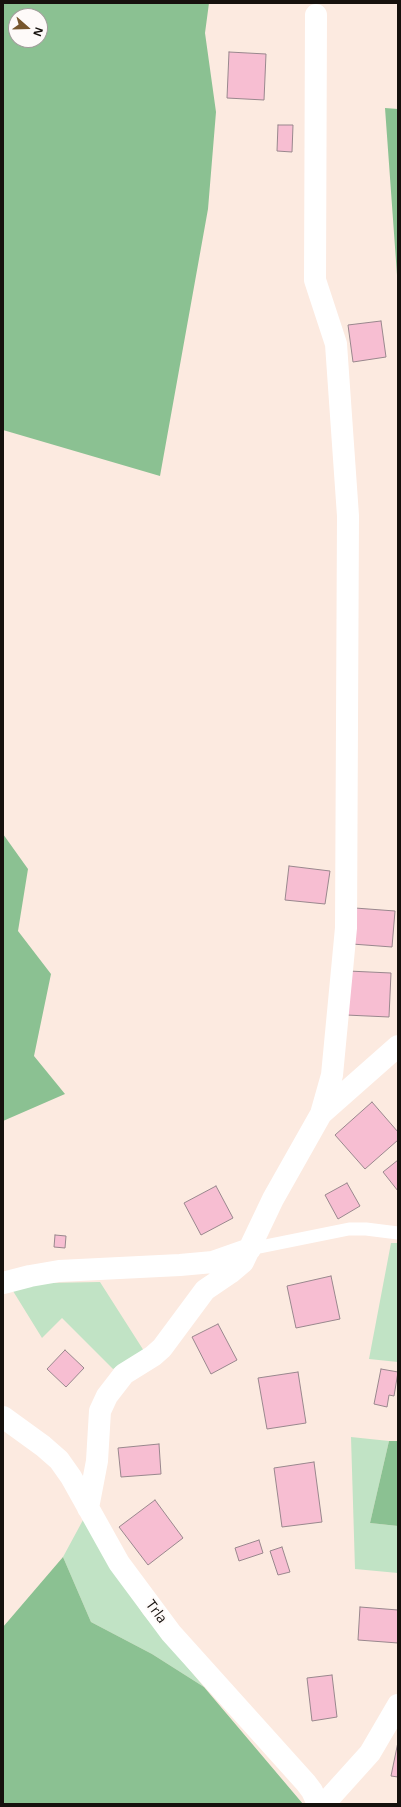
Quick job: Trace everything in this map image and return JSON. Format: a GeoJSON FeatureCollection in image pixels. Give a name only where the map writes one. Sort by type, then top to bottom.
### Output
{"type":"FeatureCollection","features":[{"type":"Feature","properties":{"kind":"street"},"geometry":{"type":"LineString","coordinates":[[88,1508],[96,1461],[99,1417],[107,1396],[124,1374],[153,1356],[162,1348],[205,1290],[243,1262],[273,1199],[321,1114],[332,1075],[346,928],[348,516],[336,344],[316,280],[316,15]]}},
{"type":"Feature","properties":{"kind":"street"},"geometry":{"type":"LineString","coordinates":[[321,1114],[398,1046]]}},
{"type":"Feature","properties":{"kind":"street"},"geometry":{"type":"LineString","coordinates":[[3,1283],[59,1271],[213,1262],[250,1249]]}},
{"type":"Feature","properties":{"kind":"street","name":"Trla"},"geometry":{"type":"LineString","coordinates":[[3,1417],[43,1446],[59,1460],[71,1477],[119,1563],[172,1633],[306,1782],[318,1804]]}},
{"type":"Feature","properties":{"kind":"street"},"geometry":{"type":"LineString","coordinates":[[324,1804],[370,1753],[398,1705]]}},
{"type":"Feature","properties":{"kind":"lane"},"geometry":{"type":"LineString","coordinates":[[250,1249],[350,1229],[366,1228],[398,1233]]}},
{"type":"Feature","properties":{"kind":"green space"},"geometry":{"type":"Polygon","coordinates":[[[3,3],[209,3],[205,33],[216,112],[208,209],[160,476],[3,430],[3,3]]]}},
{"type":"Feature","properties":{"kind":"green space"},"geometry":{"type":"Polygon","coordinates":[[[385,108],[398,109],[398,275],[397,275],[385,108]]]}},
{"type":"Feature","properties":{"kind":"green space"},"geometry":{"type":"Polygon","coordinates":[[[3,834],[28,869],[18,931],[51,974],[34,1056],[65,1094],[3,1121],[3,834]]]}},
{"type":"Feature","properties":{"kind":"green space"},"geometry":{"type":"Polygon","coordinates":[[[391,1243],[398,1243],[398,1362],[369,1359],[391,1243]]]}},
{"type":"Feature","properties":{"kind":"green space"},"geometry":{"type":"Polygon","coordinates":[[[100,1282],[144,1351],[113,1369],[62,1318],[42,1338],[13,1291],[45,1283],[100,1282]]]}},
{"type":"Feature","properties":{"kind":"green space"},"geometry":{"type":"Polygon","coordinates":[[[351,1437],[389,1441],[370,1523],[398,1526],[398,1573],[355,1569],[351,1437]]]}},
{"type":"Feature","properties":{"kind":"green space"},"geometry":{"type":"Polygon","coordinates":[[[389,1441],[398,1441],[398,1526],[370,1523],[389,1441]]]}},
{"type":"Feature","properties":{"kind":"green space"},"geometry":{"type":"Polygon","coordinates":[[[83,1520],[143,1614],[204,1687],[152,1654],[91,1622],[63,1557],[83,1520]]]}},
{"type":"Feature","properties":{"kind":"green space"},"geometry":{"type":"Polygon","coordinates":[[[63,1557],[91,1622],[152,1654],[204,1687],[303,1804],[3,1804],[3,1627],[63,1557]]]}},
{"type":"Feature","properties":{"kind":"building"},"geometry":{"type":"Polygon","coordinates":[[[229,52],[266,54],[264,100],[227,98],[229,52]]]}},
{"type":"Feature","properties":{"kind":"building"},"geometry":{"type":"Polygon","coordinates":[[[278,125],[293,125],[292,152],[277,151],[278,125]]]}},
{"type":"Feature","properties":{"kind":"building"},"geometry":{"type":"Polygon","coordinates":[[[381,321],[386,357],[353,362],[348,325],[381,321]]]}},
{"type":"Feature","properties":{"kind":"building"},"geometry":{"type":"Polygon","coordinates":[[[289,866],[330,871],[325,904],[285,900],[289,866]]]}},
{"type":"Feature","properties":{"kind":"building"},"geometry":{"type":"Polygon","coordinates":[[[355,908],[395,911],[392,947],[352,944],[355,908]]]}},
{"type":"Feature","properties":{"kind":"building"},"geometry":{"type":"Polygon","coordinates":[[[348,971],[391,973],[389,1017],[346,1015],[348,971]]]}},
{"type":"Feature","properties":{"kind":"building"},"geometry":{"type":"Polygon","coordinates":[[[372,1102],[398,1132],[398,1140],[365,1169],[335,1135],[372,1102]]]}},
{"type":"Feature","properties":{"kind":"building"},"geometry":{"type":"Polygon","coordinates":[[[398,1160],[398,1191],[383,1172],[398,1160]]]}},
{"type":"Feature","properties":{"kind":"building"},"geometry":{"type":"Polygon","coordinates":[[[347,1183],[360,1206],[338,1219],[325,1195],[347,1183]]]}},
{"type":"Feature","properties":{"kind":"building"},"geometry":{"type":"Polygon","coordinates":[[[216,1186],[233,1218],[201,1235],[184,1203],[216,1186]]]}},
{"type":"Feature","properties":{"kind":"building"},"geometry":{"type":"Polygon","coordinates":[[[55,1235],[66,1236],[65,1248],[54,1247],[55,1235]]]}},
{"type":"Feature","properties":{"kind":"building"},"geometry":{"type":"Polygon","coordinates":[[[331,1276],[340,1319],[296,1328],[287,1286],[331,1276]]]}},
{"type":"Feature","properties":{"kind":"building"},"geometry":{"type":"Polygon","coordinates":[[[218,1324],[237,1360],[211,1374],[192,1337],[218,1324]]]}},
{"type":"Feature","properties":{"kind":"building"},"geometry":{"type":"Polygon","coordinates":[[[65,1350],[84,1368],[66,1387],[47,1369],[65,1350]]]}},
{"type":"Feature","properties":{"kind":"building"},"geometry":{"type":"Polygon","coordinates":[[[381,1369],[398,1372],[394,1396],[389,1395],[387,1407],[374,1404],[381,1369]]]}},
{"type":"Feature","properties":{"kind":"building"},"geometry":{"type":"Polygon","coordinates":[[[298,1372],[306,1423],[267,1429],[258,1378],[298,1372]]]}},
{"type":"Feature","properties":{"kind":"building"},"geometry":{"type":"Polygon","coordinates":[[[159,1444],[161,1474],[121,1477],[118,1448],[159,1444]]]}},
{"type":"Feature","properties":{"kind":"building"},"geometry":{"type":"Polygon","coordinates":[[[314,1462],[322,1522],[282,1527],[274,1468],[314,1462]]]}},
{"type":"Feature","properties":{"kind":"building"},"geometry":{"type":"Polygon","coordinates":[[[155,1500],[183,1538],[148,1565],[119,1527],[155,1500]]]}},
{"type":"Feature","properties":{"kind":"building"},"geometry":{"type":"Polygon","coordinates":[[[259,1540],[263,1553],[239,1561],[235,1548],[259,1540]]]}},
{"type":"Feature","properties":{"kind":"building"},"geometry":{"type":"Polygon","coordinates":[[[282,1547],[290,1572],[278,1575],[270,1551],[282,1547]]]}},
{"type":"Feature","properties":{"kind":"building"},"geometry":{"type":"Polygon","coordinates":[[[360,1607],[398,1610],[398,1643],[358,1640],[360,1607]]]}},
{"type":"Feature","properties":{"kind":"building"},"geometry":{"type":"Polygon","coordinates":[[[332,1675],[337,1717],[312,1721],[307,1678],[332,1675]]]}},
{"type":"Feature","properties":{"kind":"building"},"geometry":{"type":"Polygon","coordinates":[[[398,1742],[398,1777],[391,1776],[398,1742]]]}}]}
